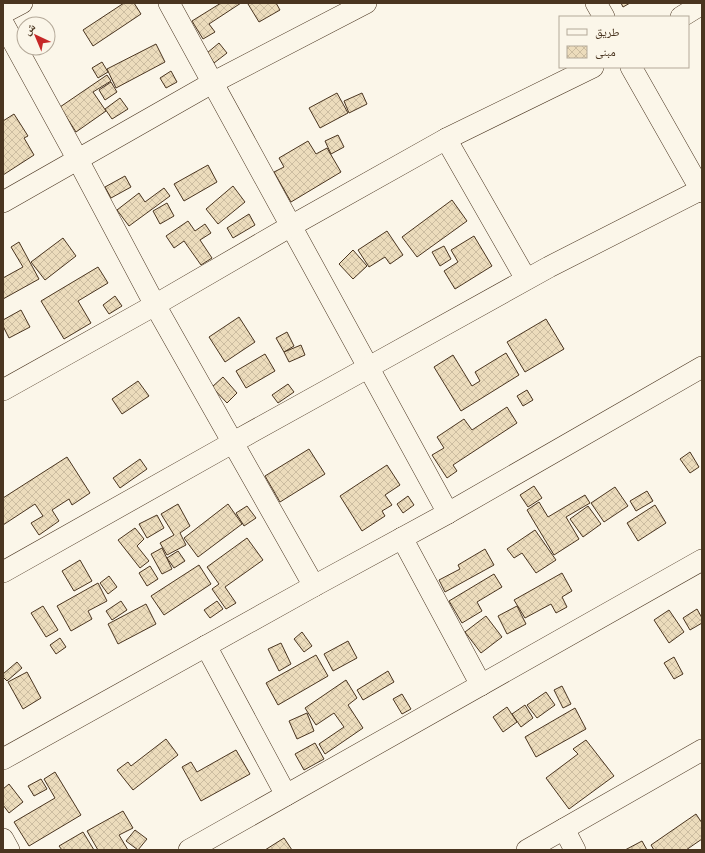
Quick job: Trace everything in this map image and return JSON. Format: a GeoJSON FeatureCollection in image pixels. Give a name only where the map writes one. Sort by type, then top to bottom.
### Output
{"type":"FeatureCollection","features":[{"type":"Feature","properties":{"kind":"street"},"geometry":{"type":"LineString","coordinates":[[3,14],[22,3]]}},
{"type":"Feature","properties":{"kind":"street"},"geometry":{"type":"LineString","coordinates":[[169,3],[448,513]]}},
{"type":"Feature","properties":{"kind":"street"},"geometry":{"type":"LineString","coordinates":[[3,202],[212,83],[366,3]]}},
{"type":"Feature","properties":{"kind":"street"},"geometry":{"type":"LineString","coordinates":[[596,3],[603,16]]}},
{"type":"Feature","properties":{"kind":"street"},"geometry":{"type":"LineString","coordinates":[[683,16],[702,4]]}},
{"type":"Feature","properties":{"kind":"street"},"geometry":{"type":"LineString","coordinates":[[3,23],[155,305],[314,586]]}},
{"type":"Feature","properties":{"kind":"street"},"geometry":{"type":"LineString","coordinates":[[3,390],[446,139],[591,68]]}},
{"type":"Feature","properties":{"kind":"street"},"geometry":{"type":"LineString","coordinates":[[3,572],[232,442],[526,279],[702,190],[632,68]]}},
{"type":"Feature","properties":{"kind":"street"},"geometry":{"type":"LineString","coordinates":[[446,139],[526,279]]}},
{"type":"Feature","properties":{"kind":"street"},"geometry":{"type":"LineString","coordinates":[[3,759],[448,513],[702,367]]}},
{"type":"Feature","properties":{"kind":"street"},"geometry":{"type":"LineString","coordinates":[[402,538],[481,685]]}},
{"type":"Feature","properties":{"kind":"street"},"geometry":{"type":"LineString","coordinates":[[189,850],[702,560]]}},
{"type":"Feature","properties":{"kind":"street"},"geometry":{"type":"LineString","coordinates":[[206,646],[286,795]]}},
{"type":"Feature","properties":{"kind":"street"},"geometry":{"type":"LineString","coordinates":[[527,850],[702,750]]}},
{"type":"Feature","properties":{"kind":"street"},"geometry":{"type":"LineString","coordinates":[[564,828],[575,850]]}},
{"type":"Feature","properties":{"kind":"street"},"geometry":{"type":"LineString","coordinates":[[3,839],[9,850]]}},
{"type":"Feature","properties":{"kind":"building"},"geometry":{"type":"Polygon","coordinates":[[[124,3],[134,3],[141,14],[93,46],[83,30],[124,3]]]}},
{"type":"Feature","properties":{"kind":"building"},"geometry":{"type":"Polygon","coordinates":[[[221,3],[241,3],[209,24],[215,32],[203,39],[192,21],[221,3]]]}},
{"type":"Feature","properties":{"kind":"building"},"geometry":{"type":"Polygon","coordinates":[[[276,3],[280,10],[259,22],[248,4],[276,3]]]}},
{"type":"Feature","properties":{"kind":"building"},"geometry":{"type":"Polygon","coordinates":[[[621,3],[630,3],[623,7],[621,3]]]}},
{"type":"Feature","properties":{"kind":"building"},"geometry":{"type":"Polygon","coordinates":[[[219,43],[227,53],[214,63],[207,53],[219,43]]]}},
{"type":"Feature","properties":{"kind":"building"},"geometry":{"type":"Polygon","coordinates":[[[156,44],[165,62],[116,88],[107,69],[156,44]]]}},
{"type":"Feature","properties":{"kind":"building"},"geometry":{"type":"Polygon","coordinates":[[[102,62],[108,72],[98,78],[92,68],[102,62]]]}},
{"type":"Feature","properties":{"kind":"building"},"geometry":{"type":"Polygon","coordinates":[[[171,71],[177,82],[166,88],[160,78],[171,71]]]}},
{"type":"Feature","properties":{"kind":"building"},"geometry":{"type":"Polygon","coordinates":[[[107,75],[111,81],[93,92],[106,111],[76,132],[60,107],[107,75]]]}},
{"type":"Feature","properties":{"kind":"building"},"geometry":{"type":"Polygon","coordinates":[[[111,82],[117,92],[105,100],[99,90],[111,82]]]}},
{"type":"Feature","properties":{"kind":"building"},"geometry":{"type":"Polygon","coordinates":[[[337,93],[348,113],[320,128],[309,108],[337,93]]]}},
{"type":"Feature","properties":{"kind":"building"},"geometry":{"type":"Polygon","coordinates":[[[362,93],[367,104],[349,113],[344,101],[362,93]]]}},
{"type":"Feature","properties":{"kind":"building"},"geometry":{"type":"Polygon","coordinates":[[[120,98],[128,109],[112,119],[105,109],[120,98]]]}},
{"type":"Feature","properties":{"kind":"building"},"geometry":{"type":"Polygon","coordinates":[[[14,114],[28,136],[24,138],[34,155],[3,175],[3,121],[14,114]]]}},
{"type":"Feature","properties":{"kind":"building"},"geometry":{"type":"Polygon","coordinates":[[[338,135],[344,147],[331,154],[325,141],[338,135]]]}},
{"type":"Feature","properties":{"kind":"building"},"geometry":{"type":"Polygon","coordinates":[[[308,141],[316,154],[327,148],[341,172],[291,202],[274,172],[284,167],[279,158],[308,141]]]}},
{"type":"Feature","properties":{"kind":"building"},"geometry":{"type":"Polygon","coordinates":[[[208,165],[217,182],[184,201],[174,184],[208,165]]]}},
{"type":"Feature","properties":{"kind":"building"},"geometry":{"type":"Polygon","coordinates":[[[125,176],[131,187],[111,198],[105,187],[125,176]]]}},
{"type":"Feature","properties":{"kind":"building"},"geometry":{"type":"Polygon","coordinates":[[[233,186],[245,202],[218,224],[206,209],[233,186]]]}},
{"type":"Feature","properties":{"kind":"building"},"geometry":{"type":"Polygon","coordinates":[[[164,188],[170,196],[129,226],[117,210],[139,193],[145,202],[164,188]]]}},
{"type":"Feature","properties":{"kind":"building"},"geometry":{"type":"Polygon","coordinates":[[[452,200],[467,221],[417,257],[402,237],[452,200]]]}},
{"type":"Feature","properties":{"kind":"building"},"geometry":{"type":"Polygon","coordinates":[[[167,203],[174,216],[160,224],[153,211],[167,203]]]}},
{"type":"Feature","properties":{"kind":"building"},"geometry":{"type":"Polygon","coordinates":[[[249,214],[255,225],[233,238],[227,228],[249,214]]]}},
{"type":"Feature","properties":{"kind":"building"},"geometry":{"type":"Polygon","coordinates":[[[188,221],[195,231],[205,224],[211,233],[200,240],[212,258],[201,265],[184,241],[174,248],[166,236],[188,221]]]}},
{"type":"Feature","properties":{"kind":"building"},"geometry":{"type":"Polygon","coordinates":[[[387,231],[403,255],[390,264],[385,257],[369,267],[358,250],[387,231]]]}},
{"type":"Feature","properties":{"kind":"building"},"geometry":{"type":"Polygon","coordinates":[[[474,236],[492,266],[455,289],[444,271],[458,262],[451,250],[474,236]]]}},
{"type":"Feature","properties":{"kind":"building"},"geometry":{"type":"Polygon","coordinates":[[[63,238],[76,256],[45,280],[31,262],[63,238]]]}},
{"type":"Feature","properties":{"kind":"building"},"geometry":{"type":"Polygon","coordinates":[[[19,242],[39,279],[3,299],[3,278],[23,267],[11,247],[19,242]]]}},
{"type":"Feature","properties":{"kind":"building"},"geometry":{"type":"Polygon","coordinates":[[[444,246],[451,259],[440,266],[432,252],[444,246]]]}},
{"type":"Feature","properties":{"kind":"building"},"geometry":{"type":"Polygon","coordinates":[[[353,250],[367,266],[353,279],[339,264],[353,250]]]}},
{"type":"Feature","properties":{"kind":"building"},"geometry":{"type":"Polygon","coordinates":[[[98,267],[108,283],[78,301],[91,323],[64,339],[41,301],[98,267]]]}},
{"type":"Feature","properties":{"kind":"building"},"geometry":{"type":"Polygon","coordinates":[[[115,296],[122,306],[109,314],[103,305],[115,296]]]}},
{"type":"Feature","properties":{"kind":"building"},"geometry":{"type":"Polygon","coordinates":[[[21,310],[30,327],[9,338],[3,326],[3,320],[21,310]]]}},
{"type":"Feature","properties":{"kind":"building"},"geometry":{"type":"Polygon","coordinates":[[[239,317],[255,342],[225,362],[209,337],[239,317]]]}},
{"type":"Feature","properties":{"kind":"building"},"geometry":{"type":"Polygon","coordinates":[[[546,319],[564,349],[525,372],[507,342],[546,319]]]}},
{"type":"Feature","properties":{"kind":"building"},"geometry":{"type":"Polygon","coordinates":[[[287,332],[294,346],[284,352],[276,338],[287,332]]]}},
{"type":"Feature","properties":{"kind":"building"},"geometry":{"type":"Polygon","coordinates":[[[301,345],[305,355],[289,362],[284,352],[301,345]]]}},
{"type":"Feature","properties":{"kind":"building"},"geometry":{"type":"Polygon","coordinates":[[[506,353],[519,375],[461,411],[434,367],[453,355],[472,386],[480,381],[475,372],[506,353]]]}},
{"type":"Feature","properties":{"kind":"building"},"geometry":{"type":"Polygon","coordinates":[[[265,354],[275,371],[246,388],[236,371],[265,354]]]}},
{"type":"Feature","properties":{"kind":"building"},"geometry":{"type":"Polygon","coordinates":[[[223,377],[237,393],[227,403],[212,387],[223,377]]]}},
{"type":"Feature","properties":{"kind":"building"},"geometry":{"type":"Polygon","coordinates":[[[138,381],[149,396],[122,414],[112,399],[138,381]]]}},
{"type":"Feature","properties":{"kind":"building"},"geometry":{"type":"Polygon","coordinates":[[[288,384],[294,392],[278,403],[272,395],[288,384]]]}},
{"type":"Feature","properties":{"kind":"building"},"geometry":{"type":"Polygon","coordinates":[[[527,390],[533,400],[523,406],[517,396],[527,390]]]}},
{"type":"Feature","properties":{"kind":"building"},"geometry":{"type":"Polygon","coordinates":[[[507,407],[517,423],[453,465],[457,471],[447,478],[432,455],[444,448],[437,437],[464,419],[472,430],[507,407]]]}},
{"type":"Feature","properties":{"kind":"building"},"geometry":{"type":"Polygon","coordinates":[[[309,449],[325,474],[280,502],[265,476],[309,449]]]}},
{"type":"Feature","properties":{"kind":"building"},"geometry":{"type":"Polygon","coordinates":[[[690,452],[699,467],[690,473],[680,459],[690,452]]]}},
{"type":"Feature","properties":{"kind":"building"},"geometry":{"type":"Polygon","coordinates":[[[67,457],[90,493],[72,505],[69,499],[52,510],[59,521],[39,535],[31,523],[43,516],[35,504],[3,525],[3,498],[67,457]]]}},
{"type":"Feature","properties":{"kind":"building"},"geometry":{"type":"Polygon","coordinates":[[[140,459],[147,469],[120,488],[113,478],[140,459]]]}},
{"type":"Feature","properties":{"kind":"building"},"geometry":{"type":"Polygon","coordinates":[[[387,465],[400,485],[385,495],[392,505],[382,511],[385,516],[362,531],[340,496],[387,465]]]}},
{"type":"Feature","properties":{"kind":"building"},"geometry":{"type":"Polygon","coordinates":[[[534,486],[542,498],[528,507],[520,495],[534,486]]]}},
{"type":"Feature","properties":{"kind":"building"},"geometry":{"type":"Polygon","coordinates":[[[615,487],[628,506],[604,522],[591,503],[615,487]]]}},
{"type":"Feature","properties":{"kind":"building"},"geometry":{"type":"Polygon","coordinates":[[[647,491],[653,501],[636,511],[630,501],[647,491]]]}},
{"type":"Feature","properties":{"kind":"building"},"geometry":{"type":"Polygon","coordinates":[[[585,495],[590,503],[566,517],[579,539],[554,555],[527,510],[539,502],[548,517],[585,495]]]}},
{"type":"Feature","properties":{"kind":"building"},"geometry":{"type":"Polygon","coordinates":[[[408,496],[414,505],[403,513],[397,504],[408,496]]]}},
{"type":"Feature","properties":{"kind":"building"},"geometry":{"type":"Polygon","coordinates":[[[178,504],[190,526],[180,533],[186,545],[167,555],[160,543],[174,535],[161,514],[178,504]]]}},
{"type":"Feature","properties":{"kind":"building"},"geometry":{"type":"Polygon","coordinates":[[[228,504],[242,524],[198,557],[184,538],[228,504]]]}},
{"type":"Feature","properties":{"kind":"building"},"geometry":{"type":"Polygon","coordinates":[[[655,505],[666,523],[638,541],[627,523],[655,505]]]}},
{"type":"Feature","properties":{"kind":"building"},"geometry":{"type":"Polygon","coordinates":[[[247,506],[256,518],[244,526],[236,513],[247,506]]]}},
{"type":"Feature","properties":{"kind":"building"},"geometry":{"type":"Polygon","coordinates":[[[588,506],[601,524],[583,537],[570,519],[588,506]]]}},
{"type":"Feature","properties":{"kind":"building"},"geometry":{"type":"Polygon","coordinates":[[[157,515],[164,528],[147,538],[139,524],[157,515]]]}},
{"type":"Feature","properties":{"kind":"building"},"geometry":{"type":"Polygon","coordinates":[[[135,528],[144,539],[137,546],[149,561],[140,568],[118,540],[135,528]]]}},
{"type":"Feature","properties":{"kind":"building"},"geometry":{"type":"Polygon","coordinates":[[[535,530],[556,560],[536,573],[522,553],[514,558],[507,549],[535,530]]]}},
{"type":"Feature","properties":{"kind":"building"},"geometry":{"type":"Polygon","coordinates":[[[247,538],[263,560],[225,587],[236,603],[226,609],[212,589],[219,584],[207,567],[247,538]]]}},
{"type":"Feature","properties":{"kind":"building"},"geometry":{"type":"Polygon","coordinates":[[[162,548],[172,569],[162,574],[151,554],[162,548]]]}},
{"type":"Feature","properties":{"kind":"building"},"geometry":{"type":"Polygon","coordinates":[[[485,549],[494,565],[445,592],[439,580],[460,569],[458,565],[485,549]]]}},
{"type":"Feature","properties":{"kind":"building"},"geometry":{"type":"Polygon","coordinates":[[[178,551],[185,561],[174,568],[167,558],[178,551]]]}},
{"type":"Feature","properties":{"kind":"building"},"geometry":{"type":"Polygon","coordinates":[[[80,560],[92,581],[74,591],[62,571],[80,560]]]}},
{"type":"Feature","properties":{"kind":"building"},"geometry":{"type":"Polygon","coordinates":[[[199,565],[211,584],[164,615],[151,596],[199,565]]]}},
{"type":"Feature","properties":{"kind":"building"},"geometry":{"type":"Polygon","coordinates":[[[150,566],[158,579],[147,586],[139,573],[150,566]]]}},
{"type":"Feature","properties":{"kind":"building"},"geometry":{"type":"Polygon","coordinates":[[[562,573],[572,591],[562,597],[567,607],[556,613],[551,604],[525,618],[514,600],[562,573]]]}},
{"type":"Feature","properties":{"kind":"building"},"geometry":{"type":"Polygon","coordinates":[[[494,574],[502,587],[477,602],[482,611],[462,623],[449,601],[494,574]]]}},
{"type":"Feature","properties":{"kind":"building"},"geometry":{"type":"Polygon","coordinates":[[[109,576],[117,587],[108,594],[100,583],[109,576]]]}},
{"type":"Feature","properties":{"kind":"building"},"geometry":{"type":"Polygon","coordinates":[[[98,583],[107,601],[88,611],[92,619],[71,631],[57,606],[98,583]]]}},
{"type":"Feature","properties":{"kind":"building"},"geometry":{"type":"Polygon","coordinates":[[[121,601],[127,610],[112,620],[106,611],[121,601]]]}},
{"type":"Feature","properties":{"kind":"building"},"geometry":{"type":"Polygon","coordinates":[[[217,601],[223,609],[210,618],[204,610],[217,601]]]}},
{"type":"Feature","properties":{"kind":"building"},"geometry":{"type":"Polygon","coordinates":[[[146,604],[156,624],[118,644],[108,624],[146,604]]]}},
{"type":"Feature","properties":{"kind":"building"},"geometry":{"type":"Polygon","coordinates":[[[43,606],[58,630],[46,637],[31,613],[43,606]]]}},
{"type":"Feature","properties":{"kind":"building"},"geometry":{"type":"Polygon","coordinates":[[[517,606],[526,624],[507,634],[498,616],[517,606]]]}},
{"type":"Feature","properties":{"kind":"building"},"geometry":{"type":"Polygon","coordinates":[[[697,609],[702,618],[702,623],[690,630],[683,618],[697,609]]]}},
{"type":"Feature","properties":{"kind":"building"},"geometry":{"type":"Polygon","coordinates":[[[669,610],[684,632],[669,643],[654,620],[669,610]]]}},
{"type":"Feature","properties":{"kind":"building"},"geometry":{"type":"Polygon","coordinates":[[[486,616],[502,637],[481,653],[465,632],[486,616]]]}},
{"type":"Feature","properties":{"kind":"building"},"geometry":{"type":"Polygon","coordinates":[[[302,632],[312,646],[304,652],[294,639],[302,632]]]}},
{"type":"Feature","properties":{"kind":"building"},"geometry":{"type":"Polygon","coordinates":[[[60,638],[66,647],[56,654],[50,645],[60,638]]]}},
{"type":"Feature","properties":{"kind":"building"},"geometry":{"type":"Polygon","coordinates":[[[348,641],[357,658],[333,671],[324,654],[348,641]]]}},
{"type":"Feature","properties":{"kind":"building"},"geometry":{"type":"Polygon","coordinates":[[[281,643],[291,664],[279,671],[268,649],[281,643]]]}},
{"type":"Feature","properties":{"kind":"building"},"geometry":{"type":"Polygon","coordinates":[[[316,655],[328,676],[278,705],[266,683],[316,655]]]}},
{"type":"Feature","properties":{"kind":"building"},"geometry":{"type":"Polygon","coordinates":[[[674,657],[683,674],[674,679],[664,663],[674,657]]]}},
{"type":"Feature","properties":{"kind":"building"},"geometry":{"type":"Polygon","coordinates":[[[17,662],[22,668],[7,681],[3,677],[3,674],[17,662]]]}},
{"type":"Feature","properties":{"kind":"building"},"geometry":{"type":"Polygon","coordinates":[[[388,671],[394,682],[363,700],[357,690],[388,671]]]}},
{"type":"Feature","properties":{"kind":"building"},"geometry":{"type":"Polygon","coordinates":[[[27,672],[41,698],[23,709],[8,682],[27,672]]]}},
{"type":"Feature","properties":{"kind":"building"},"geometry":{"type":"Polygon","coordinates":[[[346,680],[357,698],[348,705],[363,728],[325,754],[319,744],[344,727],[334,713],[316,725],[305,708],[346,680]]]}},
{"type":"Feature","properties":{"kind":"building"},"geometry":{"type":"Polygon","coordinates":[[[562,686],[571,704],[563,708],[554,690],[562,686]]]}},
{"type":"Feature","properties":{"kind":"building"},"geometry":{"type":"Polygon","coordinates":[[[546,692],[555,705],[537,718],[527,705],[546,692]]]}},
{"type":"Feature","properties":{"kind":"building"},"geometry":{"type":"Polygon","coordinates":[[[402,694],[411,709],[402,714],[393,699],[402,694]]]}},
{"type":"Feature","properties":{"kind":"building"},"geometry":{"type":"Polygon","coordinates":[[[525,705],[533,718],[521,727],[512,714],[525,705]]]}},
{"type":"Feature","properties":{"kind":"building"},"geometry":{"type":"Polygon","coordinates":[[[507,707],[517,722],[503,732],[493,717],[507,707]]]}},
{"type":"Feature","properties":{"kind":"building"},"geometry":{"type":"Polygon","coordinates":[[[575,708],[586,729],[536,757],[525,737],[575,708]]]}},
{"type":"Feature","properties":{"kind":"building"},"geometry":{"type":"Polygon","coordinates":[[[307,713],[314,731],[297,739],[289,721],[307,713]]]}},
{"type":"Feature","properties":{"kind":"building"},"geometry":{"type":"Polygon","coordinates":[[[166,739],[178,755],[133,790],[117,770],[128,762],[131,766],[166,739]]]}},
{"type":"Feature","properties":{"kind":"building"},"geometry":{"type":"Polygon","coordinates":[[[586,740],[614,776],[569,809],[546,778],[578,754],[573,749],[586,740]]]}},
{"type":"Feature","properties":{"kind":"building"},"geometry":{"type":"Polygon","coordinates":[[[315,743],[324,759],[304,770],[295,754],[315,743]]]}},
{"type":"Feature","properties":{"kind":"building"},"geometry":{"type":"Polygon","coordinates":[[[236,750],[250,774],[201,801],[182,767],[191,762],[197,772],[236,750]]]}},
{"type":"Feature","properties":{"kind":"building"},"geometry":{"type":"Polygon","coordinates":[[[55,772],[81,815],[29,846],[14,822],[55,798],[44,779],[55,772]]]}},
{"type":"Feature","properties":{"kind":"building"},"geometry":{"type":"Polygon","coordinates":[[[41,779],[47,789],[34,796],[28,786],[41,779]]]}},
{"type":"Feature","properties":{"kind":"building"},"geometry":{"type":"Polygon","coordinates":[[[9,784],[23,802],[9,813],[3,805],[3,789],[9,784]]]}},
{"type":"Feature","properties":{"kind":"building"},"geometry":{"type":"Polygon","coordinates":[[[123,811],[133,828],[119,835],[128,850],[98,850],[87,831],[123,811]]]}},
{"type":"Feature","properties":{"kind":"building"},"geometry":{"type":"Polygon","coordinates":[[[696,814],[702,823],[702,839],[686,850],[654,850],[651,845],[696,814]]]}},
{"type":"Feature","properties":{"kind":"building"},"geometry":{"type":"Polygon","coordinates":[[[135,830],[147,839],[138,850],[126,841],[135,830]]]}},
{"type":"Feature","properties":{"kind":"building"},"geometry":{"type":"Polygon","coordinates":[[[83,832],[94,850],[62,850],[59,846],[83,832]]]}},
{"type":"Feature","properties":{"kind":"building"},"geometry":{"type":"Polygon","coordinates":[[[284,838],[292,850],[265,850],[284,838]]]}},
{"type":"Feature","properties":{"kind":"building"},"geometry":{"type":"Polygon","coordinates":[[[642,841],[647,850],[625,850],[642,841]]]}}]}
